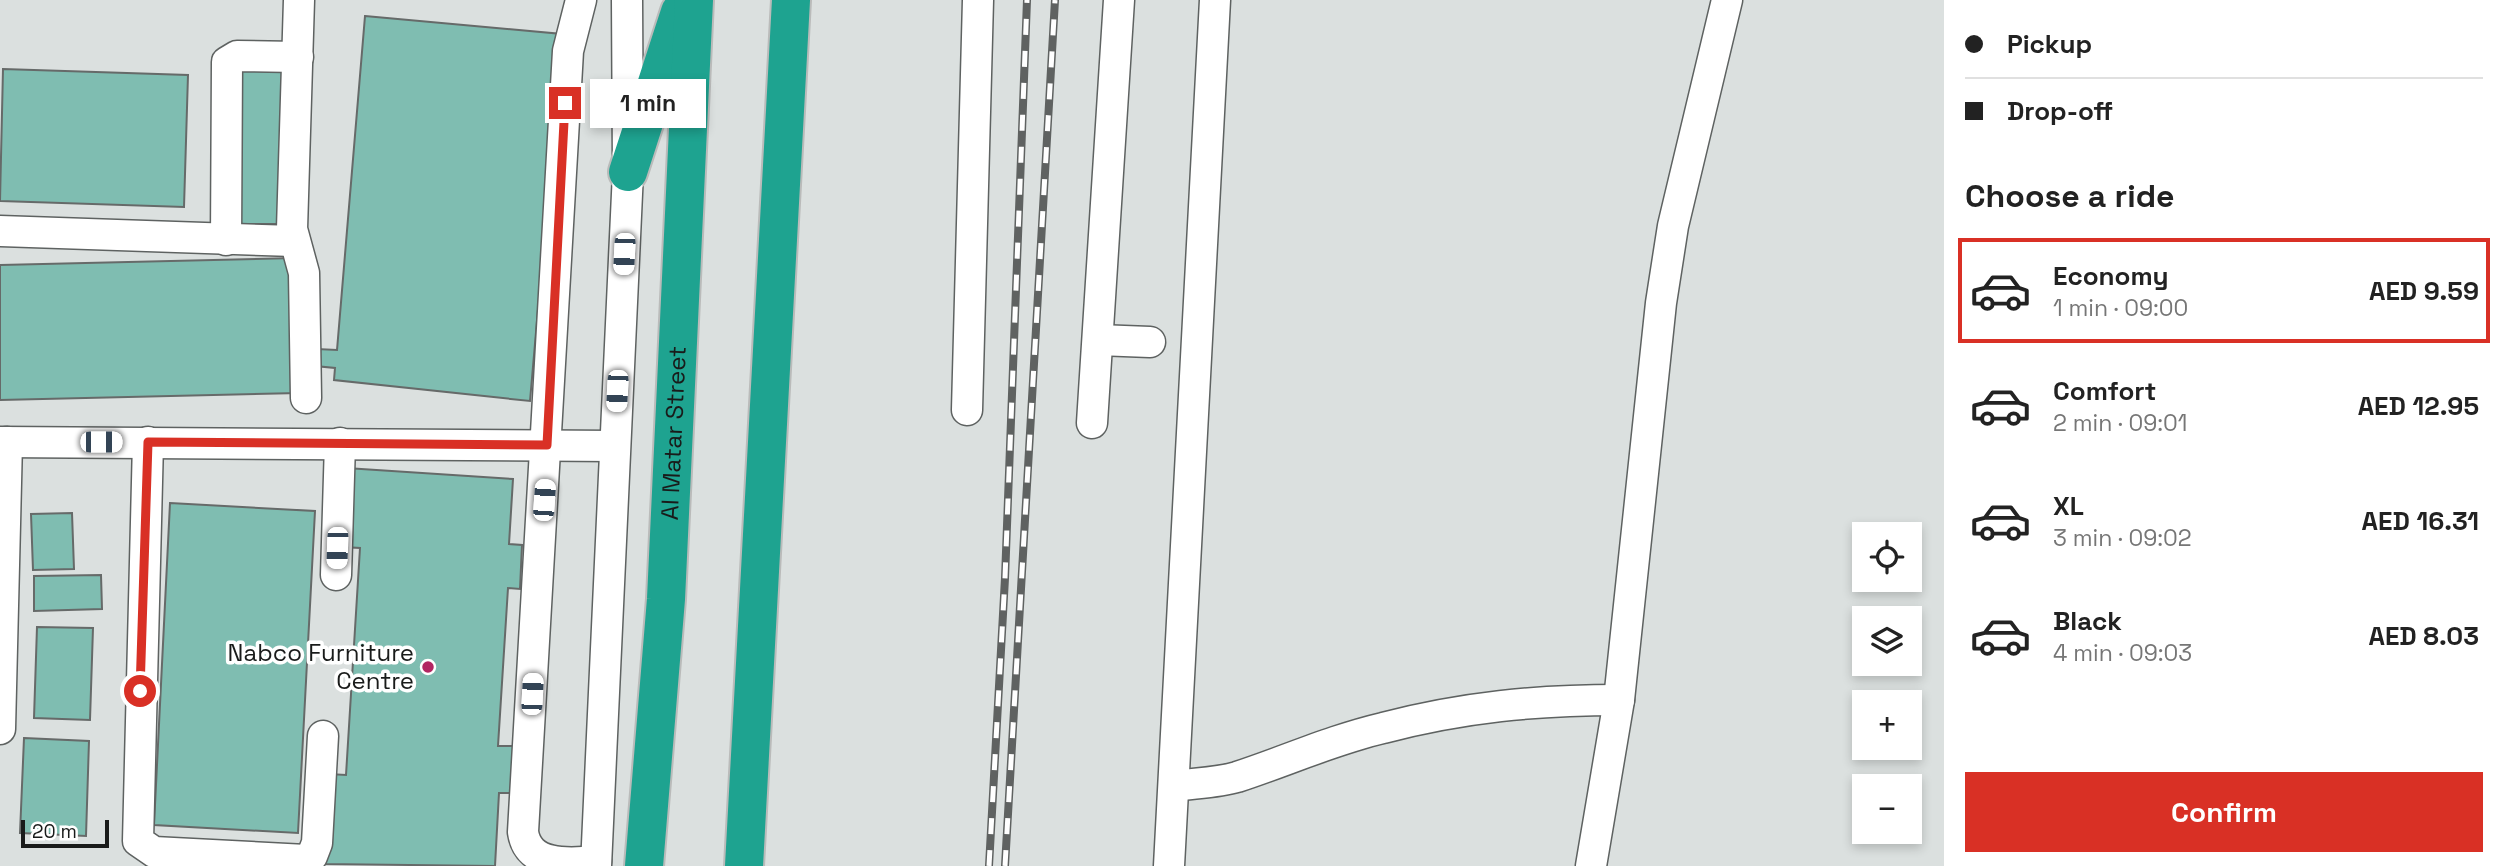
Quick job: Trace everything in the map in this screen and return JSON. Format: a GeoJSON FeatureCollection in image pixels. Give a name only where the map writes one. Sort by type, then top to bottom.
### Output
{"type":"FeatureCollection","features":[{"type":"Feature","properties":{"kind":"highway"},"geometry":{"type":"LineString","coordinates":[[628,172],[684,0]]}},
{"type":"Feature","properties":{"kind":"highway","name":"Al Matar Street"},"geometry":{"type":"LineString","coordinates":[[644,866],[666,599],[694,0]]}},
{"type":"Feature","properties":{"kind":"highway"},"geometry":{"type":"LineString","coordinates":[[744,866],[791,0]]}},
{"type":"Feature","properties":{"kind":"street"},"geometry":{"type":"LineString","coordinates":[[299,0],[294,241],[304,274],[306,398]]}},
{"type":"Feature","properties":{"kind":"street"},"geometry":{"type":"LineString","coordinates":[[581,0],[571,30],[568,51],[523,832],[524,841],[534,856],[549,864],[596,864],[628,172],[623,4]]}},
{"type":"Feature","properties":{"kind":"street"},"geometry":{"type":"LineString","coordinates":[[967,410],[978,0]]}},
{"type":"Feature","properties":{"kind":"street"},"geometry":{"type":"LineString","coordinates":[[1092,423],[1119,0]]}},
{"type":"Feature","properties":{"kind":"street"},"geometry":{"type":"LineString","coordinates":[[1169,866],[1215,0]]}},
{"type":"Feature","properties":{"kind":"street"},"geometry":{"type":"LineString","coordinates":[[1591,866],[1619,700],[1661,303],[1673,226],[1727,0]]}},
{"type":"Feature","properties":{"kind":"street"},"geometry":{"type":"LineString","coordinates":[[226,240],[227,62],[237,56],[298,57]]}},
{"type":"Feature","properties":{"kind":"street"},"geometry":{"type":"LineString","coordinates":[[0,231],[294,241]]}},
{"type":"Feature","properties":{"kind":"street"},"geometry":{"type":"LineString","coordinates":[[1098,340],[1150,342]]}},
{"type":"Feature","properties":{"kind":"street"},"geometry":{"type":"LineString","coordinates":[[0,729],[3,442],[614,446]]}},
{"type":"Feature","properties":{"kind":"street"},"geometry":{"type":"LineString","coordinates":[[148,442],[138,841],[154,852],[306,860],[312,856],[317,843],[323,736]]}},
{"type":"Feature","properties":{"kind":"street"},"geometry":{"type":"LineString","coordinates":[[336,575],[340,443]]}},
{"type":"Feature","properties":{"kind":"street"},"geometry":{"type":"LineString","coordinates":[[1174,786],[1234,778],[1345,739],[1459,711],[1536,701],[1619,700]]}},
{"type":"Feature","properties":{"kind":"building"},"geometry":{"type":"Polygon","coordinates":[[[365,16],[562,34],[530,401],[334,380],[335,368],[315,366],[317,349],[337,350],[365,16]]]}},
{"type":"Feature","properties":{"kind":"building"},"geometry":{"type":"Polygon","coordinates":[[[239,67],[284,67],[284,224],[239,224],[239,67]]]}},
{"type":"Feature","properties":{"kind":"building"},"geometry":{"type":"Polygon","coordinates":[[[3,69],[188,75],[184,207],[0,201],[3,69]]]}},
{"type":"Feature","properties":{"kind":"building"},"geometry":{"type":"Polygon","coordinates":[[[295,258],[299,393],[0,400],[0,265],[295,258]]]}},
{"type":"Feature","properties":{"kind":"building","name":"Nabco Furniture Centre"},"geometry":{"type":"Polygon","coordinates":[[[346,468],[513,479],[509,544],[522,545],[520,589],[508,588],[498,746],[515,746],[512,793],[499,793],[495,866],[323,864],[329,774],[346,775],[360,548],[342,547],[346,468]]]}},
{"type":"Feature","properties":{"kind":"building"},"geometry":{"type":"Polygon","coordinates":[[[170,503],[315,511],[298,833],[154,825],[170,503]]]}},
{"type":"Feature","properties":{"kind":"building"},"geometry":{"type":"Polygon","coordinates":[[[72,513],[74,569],[33,570],[31,514],[72,513]]]}},
{"type":"Feature","properties":{"kind":"building"},"geometry":{"type":"Polygon","coordinates":[[[101,575],[102,609],[34,611],[34,576],[101,575]]]}},
{"type":"Feature","properties":{"kind":"building"},"geometry":{"type":"Polygon","coordinates":[[[37,627],[93,628],[90,720],[34,718],[37,627]]]}},
{"type":"Feature","properties":{"kind":"building"},"geometry":{"type":"Polygon","coordinates":[[[24,738],[89,741],[86,836],[20,833],[24,738]]]}},
{"type":"Feature","properties":{"kind":"railway"},"geometry":{"type":"LineString","coordinates":[[989,866],[1005,578],[1027,0]]}},
{"type":"Feature","properties":{"kind":"railway"},"geometry":{"type":"LineString","coordinates":[[1005,866],[1055,0]]}},
{"type":"Feature","properties":{"kind":"place","name":"Nabco Furniture Centre"},"geometry":{"type":"Point","coordinates":[428,667]}},
{"type":"Feature","properties":{"kind":"route"},"geometry":{"type":"LineString","coordinates":[[140,691],[148,442],[547,445],[565,103]]}}]}
